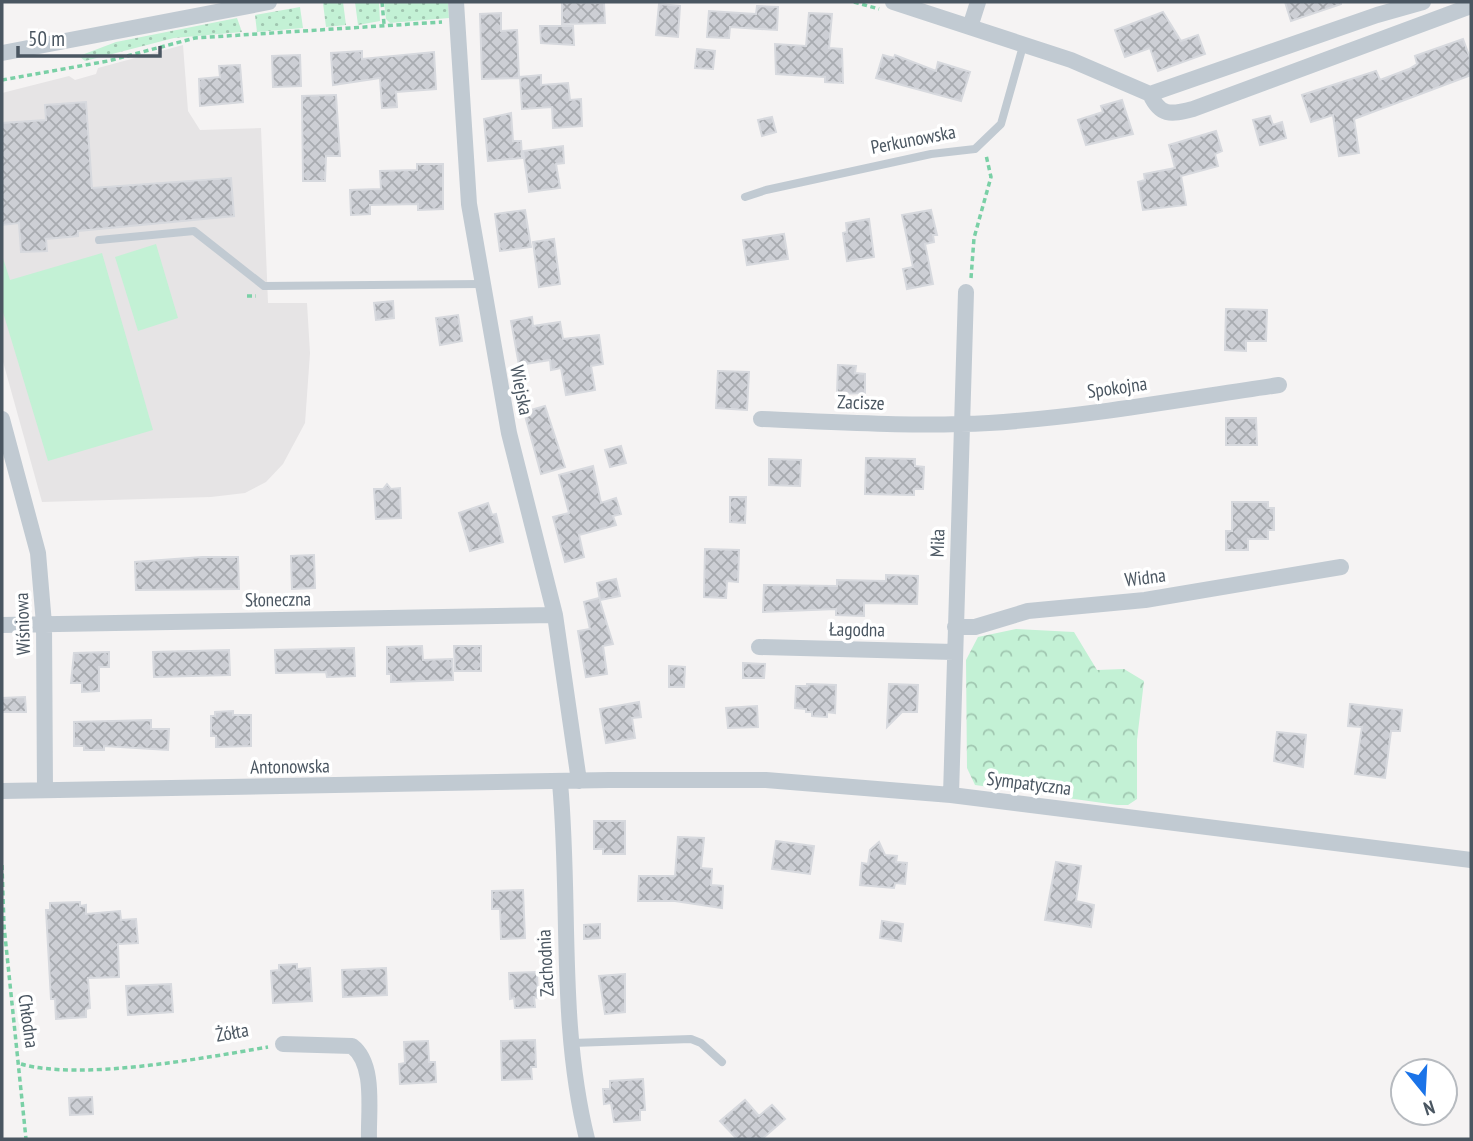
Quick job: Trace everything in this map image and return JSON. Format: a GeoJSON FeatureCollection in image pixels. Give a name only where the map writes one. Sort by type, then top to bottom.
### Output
{"type":"FeatureCollection","features":[{"type":"Feature","properties":{"kind":"street"},"geometry":{"type":"LineString","coordinates":[[2,52],[269,2]]}},
{"type":"Feature","properties":{"kind":"street","name":"Wiejska"},"geometry":{"type":"LineString","coordinates":[[456,2],[465,174],[481,284],[509,433],[555,615],[579,781]]}},
{"type":"Feature","properties":{"kind":"street"},"geometry":{"type":"LineString","coordinates":[[970,27],[978,2]]}},
{"type":"Feature","properties":{"kind":"street"},"geometry":{"type":"LineString","coordinates":[[1150,94],[1377,15],[1423,2]]}},
{"type":"Feature","properties":{"kind":"street"},"geometry":{"type":"LineString","coordinates":[[887,5],[970,27],[1071,60],[1150,94],[1157,109],[1167,114],[1193,110],[1471,6]]}},
{"type":"Feature","properties":{"kind":"street","name":"Miła"},"geometry":{"type":"LineString","coordinates":[[951,794],[966,292]]}},
{"type":"Feature","properties":{"kind":"street","name":"Spokojna"},"geometry":{"type":"LineString","coordinates":[[961,423],[1064,416],[1279,385]]}},
{"type":"Feature","properties":{"kind":"street","name":"Wiśniowa"},"geometry":{"type":"LineString","coordinates":[[2,419],[38,553],[44,624],[44,790]]}},
{"type":"Feature","properties":{"kind":"street","name":"Zacisze"},"geometry":{"type":"LineString","coordinates":[[761,419],[930,425],[961,423]]}},
{"type":"Feature","properties":{"kind":"street","name":"Widna"},"geometry":{"type":"LineString","coordinates":[[955,627],[975,627],[1028,611],[1145,600],[1341,567]]}},
{"type":"Feature","properties":{"kind":"street","name":"Słoneczna"},"geometry":{"type":"LineString","coordinates":[[2,625],[555,615]]}},
{"type":"Feature","properties":{"kind":"street","name":"Łagodna"},"geometry":{"type":"LineString","coordinates":[[759,647],[954,652]]}},
{"type":"Feature","properties":{"kind":"street","name":"Sympatyczna"},"geometry":{"type":"LineString","coordinates":[[579,781],[766,780],[951,794],[1471,860]]}},
{"type":"Feature","properties":{"kind":"street","name":"Antonowska"},"geometry":{"type":"LineString","coordinates":[[2,791],[579,781]]}},
{"type":"Feature","properties":{"kind":"street","name":"Zachodnia"},"geometry":{"type":"LineString","coordinates":[[560,783],[571,1043],[576,1092],[587,1139]]}},
{"type":"Feature","properties":{"kind":"street"},"geometry":{"type":"LineString","coordinates":[[284,1044],[352,1046],[360,1052],[366,1064],[369,1139]]}},
{"type":"Feature","properties":{"kind":"lane","name":"Perkunowska"},"geometry":{"type":"LineString","coordinates":[[745,197],[931,154],[975,149],[1001,124],[1023,46]]}},
{"type":"Feature","properties":{"kind":"lane"},"geometry":{"type":"LineString","coordinates":[[99,240],[194,231],[264,286],[481,284]]}},
{"type":"Feature","properties":{"kind":"lane"},"geometry":{"type":"LineString","coordinates":[[571,1043],[691,1039],[701,1043],[722,1062]]}},
{"type":"Feature","properties":{"kind":"path"},"geometry":{"type":"LineString","coordinates":[[382,2],[384,25]]}},
{"type":"Feature","properties":{"kind":"path"},"geometry":{"type":"LineString","coordinates":[[855,2],[887,5]]}},
{"type":"Feature","properties":{"kind":"path"},"geometry":{"type":"LineString","coordinates":[[2,80],[108,61],[195,38],[458,21]]}},
{"type":"Feature","properties":{"kind":"path"},"geometry":{"type":"LineString","coordinates":[[966,292],[973,267],[974,238],[991,177],[984,143]]}},
{"type":"Feature","properties":{"kind":"path","name":"Chłodna"},"geometry":{"type":"LineString","coordinates":[[2,865],[12,1008],[21,1064],[26,1139]]}},
{"type":"Feature","properties":{"kind":"path","name":"Żółta"},"geometry":{"type":"LineString","coordinates":[[21,1064],[44,1070],[128,1065],[210,1057],[284,1044]]}},
{"type":"Feature","properties":{"kind":"shaded area"},"geometry":{"type":"Polygon","coordinates":[[[183,45],[188,111],[200,130],[261,128],[268,303],[307,303],[310,353],[305,423],[283,464],[266,482],[245,493],[211,497],[42,502],[2,358],[2,93],[69,76],[75,80],[96,74],[98,68],[183,45]]]}},
{"type":"Feature","properties":{"kind":"green space"},"geometry":{"type":"Polygon","coordinates":[[[343,2],[346,25],[326,27],[323,3],[343,2]]]}},
{"type":"Feature","properties":{"kind":"green space"},"geometry":{"type":"Polygon","coordinates":[[[355,2],[379,2],[380,21],[358,25],[355,2]]]}},
{"type":"Feature","properties":{"kind":"green space"},"geometry":{"type":"Polygon","coordinates":[[[384,2],[448,2],[449,18],[390,23],[386,19],[384,2]]]}},
{"type":"Feature","properties":{"kind":"green space"},"geometry":{"type":"Polygon","coordinates":[[[300,7],[303,28],[257,32],[255,15],[300,7]]]}},
{"type":"Feature","properties":{"kind":"green space"},"geometry":{"type":"Polygon","coordinates":[[[237,18],[242,32],[174,38],[85,61],[79,56],[116,42],[237,18]]]}},
{"type":"Feature","properties":{"kind":"green space"},"geometry":{"type":"Polygon","coordinates":[[[156,244],[178,318],[138,331],[115,257],[156,244]]]}},
{"type":"Feature","properties":{"kind":"green space"},"geometry":{"type":"Polygon","coordinates":[[[102,253],[153,430],[48,461],[2,309],[2,255],[10,280],[102,253]]]}},
{"type":"Feature","properties":{"kind":"green space"},"geometry":{"type":"Polygon","coordinates":[[[1016,629],[1074,632],[1097,670],[1124,669],[1144,681],[1137,740],[1137,799],[1128,805],[1117,805],[975,785],[967,768],[966,660],[978,637],[1016,629]]]}},
{"type":"Feature","properties":{"kind":"building"},"geometry":{"type":"Polygon","coordinates":[[[562,2],[604,3],[605,23],[562,24],[562,2]]]}},
{"type":"Feature","properties":{"kind":"building"},"geometry":{"type":"Polygon","coordinates":[[[1285,2],[1341,2],[1341,4],[1291,21],[1285,2]]]}},
{"type":"Feature","properties":{"kind":"building"},"geometry":{"type":"Polygon","coordinates":[[[659,4],[680,6],[678,37],[656,35],[659,4]]]}},
{"type":"Feature","properties":{"kind":"building"},"geometry":{"type":"Polygon","coordinates":[[[757,6],[778,7],[777,30],[730,27],[729,38],[707,37],[709,11],[756,14],[757,6]]]}},
{"type":"Feature","properties":{"kind":"building"},"geometry":{"type":"Polygon","coordinates":[[[1163,12],[1181,41],[1198,35],[1205,54],[1158,71],[1150,48],[1125,57],[1115,30],[1163,12]]]}},
{"type":"Feature","properties":{"kind":"building"},"geometry":{"type":"Polygon","coordinates":[[[501,13],[501,31],[517,30],[519,78],[482,79],[480,14],[501,13]]]}},
{"type":"Feature","properties":{"kind":"building"},"geometry":{"type":"Polygon","coordinates":[[[809,13],[832,14],[829,48],[842,49],[843,83],[825,82],[825,77],[776,74],[775,44],[806,46],[809,13]]]}},
{"type":"Feature","properties":{"kind":"building"},"geometry":{"type":"Polygon","coordinates":[[[540,26],[573,26],[574,45],[541,43],[540,26]]]}},
{"type":"Feature","properties":{"kind":"building"},"geometry":{"type":"Polygon","coordinates":[[[1463,39],[1471,61],[1471,75],[1354,119],[1359,153],[1339,156],[1333,115],[1311,122],[1302,95],[1376,71],[1380,80],[1417,64],[1415,56],[1463,39]]]}},
{"type":"Feature","properties":{"kind":"building"},"geometry":{"type":"Polygon","coordinates":[[[697,49],[715,51],[713,69],[695,68],[697,49]]]}},
{"type":"Feature","properties":{"kind":"building"},"geometry":{"type":"Polygon","coordinates":[[[362,51],[362,59],[434,52],[436,89],[396,92],[397,107],[382,108],[380,78],[333,85],[331,53],[362,51]]]}},
{"type":"Feature","properties":{"kind":"building"},"geometry":{"type":"Polygon","coordinates":[[[300,55],[301,86],[273,87],[272,56],[300,55]]]}},
{"type":"Feature","properties":{"kind":"building"},"geometry":{"type":"Polygon","coordinates":[[[883,55],[894,58],[895,55],[936,71],[938,62],[970,72],[961,101],[876,78],[883,55]]]}},
{"type":"Feature","properties":{"kind":"building"},"geometry":{"type":"Polygon","coordinates":[[[240,65],[243,102],[200,106],[199,79],[220,77],[219,66],[240,65]]]}},
{"type":"Feature","properties":{"kind":"building"},"geometry":{"type":"Polygon","coordinates":[[[541,75],[541,85],[568,83],[570,100],[581,99],[582,126],[553,128],[552,107],[522,109],[520,77],[541,75]]]}},
{"type":"Feature","properties":{"kind":"building"},"geometry":{"type":"Polygon","coordinates":[[[336,95],[340,156],[326,156],[325,181],[303,181],[302,96],[336,95]]]}},
{"type":"Feature","properties":{"kind":"building"},"geometry":{"type":"Polygon","coordinates":[[[1122,100],[1133,134],[1086,145],[1078,120],[1103,112],[1101,106],[1122,100]]]}},
{"type":"Feature","properties":{"kind":"building"},"geometry":{"type":"Polygon","coordinates":[[[86,102],[92,188],[231,178],[234,216],[78,231],[78,236],[46,239],[47,251],[21,252],[19,223],[2,225],[2,123],[46,120],[45,105],[86,102]]]}},
{"type":"Feature","properties":{"kind":"building"},"geometry":{"type":"Polygon","coordinates":[[[511,113],[513,141],[521,141],[522,158],[488,161],[484,119],[511,113]]]}},
{"type":"Feature","properties":{"kind":"building"},"geometry":{"type":"Polygon","coordinates":[[[1270,116],[1273,125],[1282,122],[1286,138],[1260,145],[1253,120],[1270,116]]]}},
{"type":"Feature","properties":{"kind":"building"},"geometry":{"type":"Polygon","coordinates":[[[772,117],[776,132],[762,136],[758,120],[772,117]]]}},
{"type":"Feature","properties":{"kind":"building"},"geometry":{"type":"Polygon","coordinates":[[[1216,131],[1222,151],[1215,154],[1218,166],[1181,176],[1186,205],[1143,210],[1138,182],[1145,180],[1144,174],[1175,168],[1169,145],[1216,131]]]}},
{"type":"Feature","properties":{"kind":"building"},"geometry":{"type":"Polygon","coordinates":[[[563,146],[564,163],[556,164],[560,188],[529,192],[523,151],[563,146]]]}},
{"type":"Feature","properties":{"kind":"building"},"geometry":{"type":"Polygon","coordinates":[[[417,164],[443,164],[443,209],[418,210],[418,204],[370,205],[370,214],[351,215],[350,190],[381,189],[380,171],[417,170],[417,164]]]}},
{"type":"Feature","properties":{"kind":"building"},"geometry":{"type":"Polygon","coordinates":[[[525,210],[531,247],[500,251],[495,214],[525,210]]]}},
{"type":"Feature","properties":{"kind":"building"},"geometry":{"type":"Polygon","coordinates":[[[931,210],[937,235],[933,235],[934,242],[925,244],[933,284],[907,289],[903,269],[913,267],[902,215],[931,210]]]}},
{"type":"Feature","properties":{"kind":"building"},"geometry":{"type":"Polygon","coordinates":[[[869,219],[874,257],[847,261],[843,233],[847,232],[846,223],[869,219]]]}},
{"type":"Feature","properties":{"kind":"building"},"geometry":{"type":"Polygon","coordinates":[[[784,234],[788,259],[747,265],[743,240],[784,234]]]}},
{"type":"Feature","properties":{"kind":"building"},"geometry":{"type":"Polygon","coordinates":[[[554,239],[560,284],[539,287],[533,242],[554,239]]]}},
{"type":"Feature","properties":{"kind":"building"},"geometry":{"type":"Polygon","coordinates":[[[393,301],[394,318],[376,320],[374,303],[393,301]]]}},
{"type":"Feature","properties":{"kind":"building"},"geometry":{"type":"Polygon","coordinates":[[[1226,309],[1267,310],[1266,341],[1246,341],[1246,351],[1225,350],[1226,309]]]}},
{"type":"Feature","properties":{"kind":"building"},"geometry":{"type":"Polygon","coordinates":[[[458,315],[462,341],[440,345],[436,318],[458,315]]]}},
{"type":"Feature","properties":{"kind":"building"},"geometry":{"type":"Polygon","coordinates":[[[532,317],[533,326],[560,322],[563,339],[599,335],[603,364],[591,366],[595,390],[566,395],[561,368],[551,370],[550,360],[519,365],[511,321],[532,317]]]}},
{"type":"Feature","properties":{"kind":"building"},"geometry":{"type":"Polygon","coordinates":[[[838,365],[856,366],[855,373],[865,374],[865,393],[837,394],[838,365]]]}},
{"type":"Feature","properties":{"kind":"building"},"geometry":{"type":"Polygon","coordinates":[[[718,371],[749,372],[747,410],[716,408],[718,371]]]}},
{"type":"Feature","properties":{"kind":"building"},"geometry":{"type":"Polygon","coordinates":[[[545,406],[565,467],[541,474],[524,412],[545,406]]]}},
{"type":"Feature","properties":{"kind":"building"},"geometry":{"type":"Polygon","coordinates":[[[1226,418],[1256,418],[1257,445],[1226,445],[1226,418]]]}},
{"type":"Feature","properties":{"kind":"building"},"geometry":{"type":"Polygon","coordinates":[[[621,446],[626,463],[610,467],[605,450],[621,446]]]}},
{"type":"Feature","properties":{"kind":"building"},"geometry":{"type":"Polygon","coordinates":[[[866,458],[915,459],[915,466],[924,467],[923,489],[914,489],[914,495],[865,494],[866,458]]]}},
{"type":"Feature","properties":{"kind":"building"},"geometry":{"type":"Polygon","coordinates":[[[769,459],[801,460],[800,486],[769,485],[769,459]]]}},
{"type":"Feature","properties":{"kind":"building"},"geometry":{"type":"Polygon","coordinates":[[[593,466],[601,503],[616,498],[621,514],[613,516],[616,525],[579,535],[584,557],[565,562],[553,517],[569,513],[559,475],[593,466]]]}},
{"type":"Feature","properties":{"kind":"building"},"geometry":{"type":"Polygon","coordinates":[[[387,484],[391,489],[400,488],[401,518],[376,519],[374,489],[383,489],[387,484]]]}},
{"type":"Feature","properties":{"kind":"building"},"geometry":{"type":"Polygon","coordinates":[[[730,497],[746,497],[745,523],[730,522],[730,497]]]}},
{"type":"Feature","properties":{"kind":"building"},"geometry":{"type":"Polygon","coordinates":[[[1232,502],[1268,502],[1268,508],[1274,508],[1274,530],[1268,530],[1268,539],[1248,539],[1248,550],[1226,550],[1226,531],[1232,531],[1232,502]]]}},
{"type":"Feature","properties":{"kind":"building"},"geometry":{"type":"Polygon","coordinates":[[[488,503],[492,515],[496,514],[503,542],[470,551],[459,513],[488,503]]]}},
{"type":"Feature","properties":{"kind":"building"},"geometry":{"type":"Polygon","coordinates":[[[705,549],[739,550],[738,582],[727,581],[726,598],[704,597],[705,549]]]}},
{"type":"Feature","properties":{"kind":"building"},"geometry":{"type":"Polygon","coordinates":[[[314,555],[315,588],[292,589],[291,556],[314,555]]]}},
{"type":"Feature","properties":{"kind":"building"},"geometry":{"type":"Polygon","coordinates":[[[238,557],[239,589],[136,590],[135,562],[238,557]]]}},
{"type":"Feature","properties":{"kind":"building"},"geometry":{"type":"Polygon","coordinates":[[[886,575],[918,576],[917,604],[864,603],[864,616],[836,615],[836,609],[763,612],[764,585],[837,586],[837,580],[886,581],[886,575]]]}},
{"type":"Feature","properties":{"kind":"building"},"geometry":{"type":"Polygon","coordinates":[[[616,579],[620,596],[600,600],[597,583],[616,579]]]}},
{"type":"Feature","properties":{"kind":"building"},"geometry":{"type":"Polygon","coordinates":[[[599,598],[613,644],[603,646],[607,674],[586,677],[578,631],[590,629],[584,602],[599,598]]]}},
{"type":"Feature","properties":{"kind":"building"},"geometry":{"type":"Polygon","coordinates":[[[422,646],[423,660],[452,659],[453,680],[391,682],[391,674],[387,674],[387,647],[422,646]]]}},
{"type":"Feature","properties":{"kind":"building"},"geometry":{"type":"Polygon","coordinates":[[[454,646],[481,646],[481,671],[455,671],[454,646]]]}},
{"type":"Feature","properties":{"kind":"building"},"geometry":{"type":"Polygon","coordinates":[[[354,648],[355,676],[327,677],[326,672],[276,673],[275,650],[354,648]]]}},
{"type":"Feature","properties":{"kind":"building"},"geometry":{"type":"Polygon","coordinates":[[[229,650],[230,675],[154,677],[153,652],[229,650]]]}},
{"type":"Feature","properties":{"kind":"building"},"geometry":{"type":"Polygon","coordinates":[[[109,652],[109,667],[99,667],[99,691],[82,692],[82,683],[71,683],[74,653],[109,652]]]}},
{"type":"Feature","properties":{"kind":"building"},"geometry":{"type":"Polygon","coordinates":[[[743,663],[765,664],[764,678],[743,678],[743,663]]]}},
{"type":"Feature","properties":{"kind":"building"},"geometry":{"type":"Polygon","coordinates":[[[669,666],[685,667],[684,687],[669,687],[669,666]]]}},
{"type":"Feature","properties":{"kind":"building"},"geometry":{"type":"Polygon","coordinates":[[[889,684],[918,685],[917,712],[902,712],[887,727],[889,684]]]}},
{"type":"Feature","properties":{"kind":"building"},"geometry":{"type":"Polygon","coordinates":[[[836,685],[835,713],[827,712],[827,717],[812,716],[812,712],[806,712],[806,709],[795,708],[796,686],[836,685]]]}},
{"type":"Feature","properties":{"kind":"building"},"geometry":{"type":"Polygon","coordinates":[[[25,697],[26,712],[2,712],[2,698],[25,697]]]}},
{"type":"Feature","properties":{"kind":"building"},"geometry":{"type":"Polygon","coordinates":[[[639,702],[641,717],[632,718],[635,738],[606,743],[600,709],[639,702]]]}},
{"type":"Feature","properties":{"kind":"building"},"geometry":{"type":"Polygon","coordinates":[[[1350,704],[1402,710],[1400,731],[1391,731],[1385,778],[1355,774],[1362,727],[1348,726],[1350,704]]]}},
{"type":"Feature","properties":{"kind":"building"},"geometry":{"type":"Polygon","coordinates":[[[757,706],[758,727],[728,728],[726,708],[757,706]]]}},
{"type":"Feature","properties":{"kind":"building"},"geometry":{"type":"Polygon","coordinates":[[[233,711],[233,715],[251,715],[251,746],[216,747],[216,736],[211,736],[211,716],[215,716],[215,712],[233,711]]]}},
{"type":"Feature","properties":{"kind":"building"},"geometry":{"type":"Polygon","coordinates":[[[151,720],[151,729],[169,729],[168,750],[104,746],[104,750],[84,750],[84,746],[74,746],[74,722],[151,720]]]}},
{"type":"Feature","properties":{"kind":"building"},"geometry":{"type":"Polygon","coordinates":[[[1277,732],[1306,735],[1303,767],[1274,761],[1277,732]]]}},
{"type":"Feature","properties":{"kind":"building"},"geometry":{"type":"Polygon","coordinates":[[[594,821],[625,821],[625,854],[603,854],[603,849],[594,849],[594,821]]]}},
{"type":"Feature","properties":{"kind":"building"},"geometry":{"type":"Polygon","coordinates":[[[678,837],[704,838],[701,868],[712,869],[711,885],[723,886],[722,908],[675,901],[638,901],[639,876],[675,876],[678,837]]]}},
{"type":"Feature","properties":{"kind":"building"},"geometry":{"type":"Polygon","coordinates":[[[776,841],[814,846],[810,874],[772,869],[776,841]]]}},
{"type":"Feature","properties":{"kind":"building"},"geometry":{"type":"Polygon","coordinates":[[[879,842],[885,855],[897,856],[896,862],[907,863],[905,884],[895,883],[894,888],[860,885],[862,863],[868,864],[870,850],[879,842]]]}},
{"type":"Feature","properties":{"kind":"building"},"geometry":{"type":"Polygon","coordinates":[[[1056,862],[1081,866],[1076,901],[1094,905],[1091,927],[1045,920],[1056,862]]]}},
{"type":"Feature","properties":{"kind":"building"},"geometry":{"type":"Polygon","coordinates":[[[523,890],[525,938],[501,939],[500,909],[492,909],[492,891],[523,890]]]}},
{"type":"Feature","properties":{"kind":"building"},"geometry":{"type":"Polygon","coordinates":[[[80,902],[80,906],[86,905],[86,914],[120,911],[121,920],[136,919],[138,943],[118,944],[119,977],[88,978],[90,1008],[86,1009],[86,1017],[56,1019],[55,999],[51,999],[46,910],[50,910],[50,903],[80,902]]]}},
{"type":"Feature","properties":{"kind":"building"},"geometry":{"type":"Polygon","coordinates":[[[882,921],[903,924],[901,941],[880,938],[882,921]]]}},
{"type":"Feature","properties":{"kind":"building"},"geometry":{"type":"Polygon","coordinates":[[[600,924],[600,938],[584,939],[584,925],[600,924]]]}},
{"type":"Feature","properties":{"kind":"building"},"geometry":{"type":"Polygon","coordinates":[[[297,964],[297,969],[310,968],[312,1001],[273,1003],[271,971],[279,970],[279,965],[297,964]]]}},
{"type":"Feature","properties":{"kind":"building"},"geometry":{"type":"Polygon","coordinates":[[[386,968],[387,995],[343,997],[342,970],[386,968]]]}},
{"type":"Feature","properties":{"kind":"building"},"geometry":{"type":"Polygon","coordinates":[[[537,972],[538,998],[534,997],[535,1007],[515,1008],[514,998],[510,999],[509,973],[537,972]]]}},
{"type":"Feature","properties":{"kind":"building"},"geometry":{"type":"Polygon","coordinates":[[[625,974],[625,1012],[605,1014],[599,976],[625,974]]]}},
{"type":"Feature","properties":{"kind":"building"},"geometry":{"type":"Polygon","coordinates":[[[171,984],[173,1012],[128,1015],[126,986],[171,984]]]}},
{"type":"Feature","properties":{"kind":"building"},"geometry":{"type":"Polygon","coordinates":[[[535,1040],[536,1067],[531,1067],[532,1079],[502,1080],[501,1041],[535,1040]]]}},
{"type":"Feature","properties":{"kind":"building"},"geometry":{"type":"Polygon","coordinates":[[[428,1041],[429,1062],[435,1062],[436,1082],[400,1084],[399,1064],[405,1063],[404,1042],[428,1041]]]}},
{"type":"Feature","properties":{"kind":"building"},"geometry":{"type":"Polygon","coordinates":[[[643,1079],[645,1110],[640,1110],[640,1120],[614,1122],[611,1103],[604,1104],[603,1089],[610,1089],[610,1081],[643,1079]]]}},
{"type":"Feature","properties":{"kind":"building"},"geometry":{"type":"Polygon","coordinates":[[[92,1097],[93,1114],[70,1115],[69,1098],[92,1097]]]}},
{"type":"Feature","properties":{"kind":"building"},"geometry":{"type":"Polygon","coordinates":[[[745,1100],[759,1116],[772,1105],[785,1119],[762,1139],[737,1139],[720,1121],[745,1100]]]}}]}
